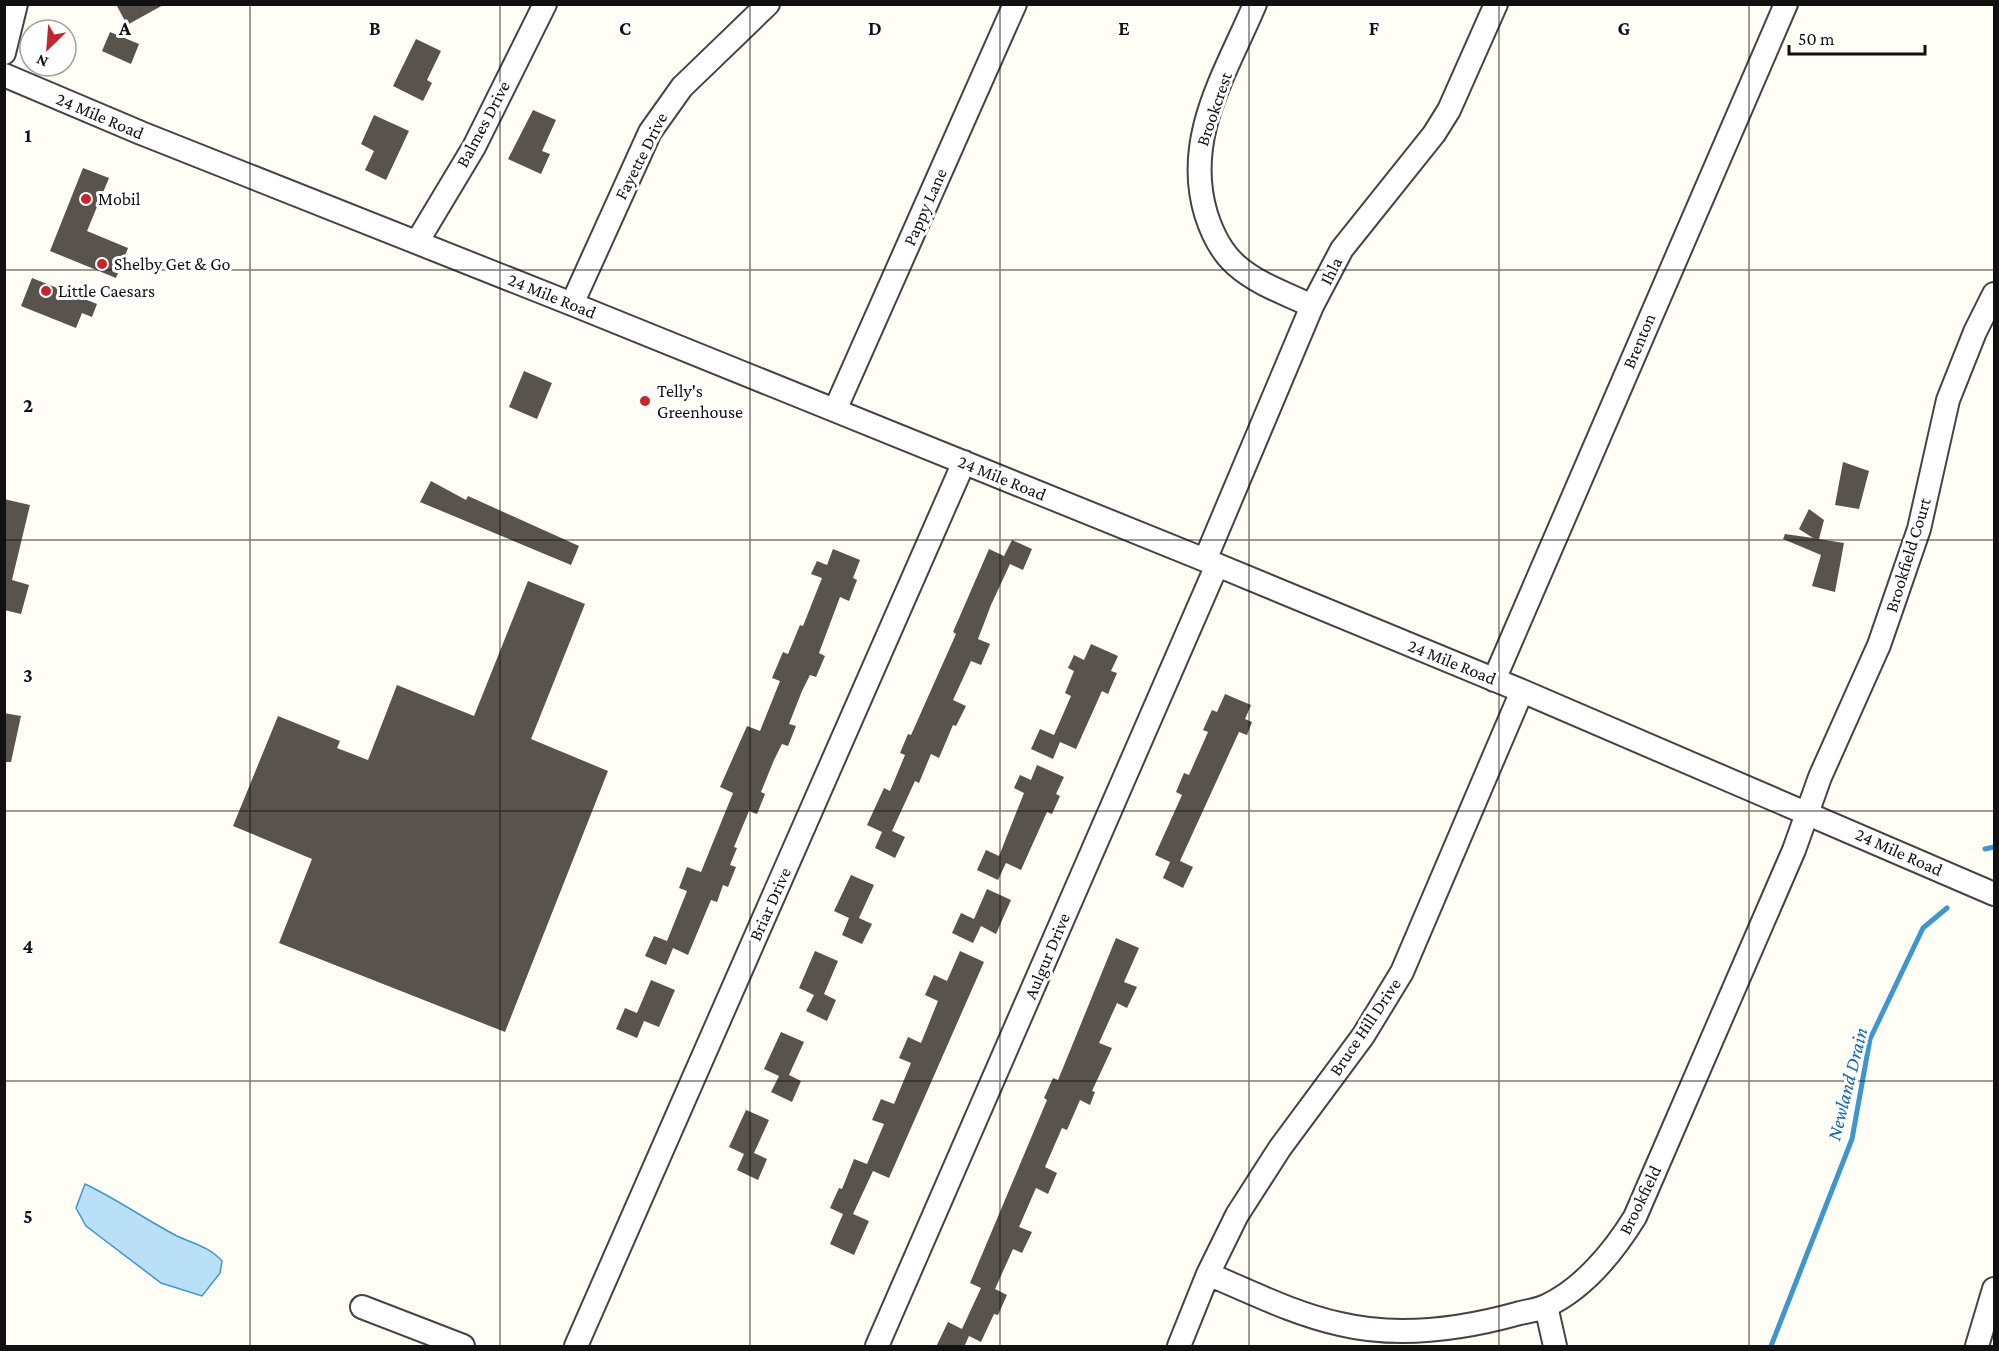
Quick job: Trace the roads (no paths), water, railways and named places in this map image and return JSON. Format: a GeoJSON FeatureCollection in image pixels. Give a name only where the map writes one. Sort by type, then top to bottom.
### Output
{"type":"FeatureCollection","features":[{"type":"Feature","properties":{"kind":"street"},"geometry":{"type":"LineString","coordinates":[[4,53],[16,4]]}},
{"type":"Feature","properties":{"kind":"street","name":"Balmes Drive"},"geometry":{"type":"LineString","coordinates":[[417,242],[474,147],[545,4]]}},
{"type":"Feature","properties":{"kind":"street","name":"Fayette Drive"},"geometry":{"type":"LineString","coordinates":[[572,304],[650,132],[663,111],[682,87],[768,4]]}},
{"type":"Feature","properties":{"kind":"street","name":"Pappy Lane"},"geometry":{"type":"LineString","coordinates":[[835,410],[1015,4]]}},
{"type":"Feature","properties":{"kind":"street","name":"Brookcrest"},"geometry":{"type":"LineString","coordinates":[[1255,4],[1201,133],[1198,166],[1203,201],[1219,245],[1237,266],[1312,306]]}},
{"type":"Feature","properties":{"kind":"street","name":"Ihla"},"geometry":{"type":"LineString","coordinates":[[1211,563],[1312,306],[1342,249],[1434,134],[1449,110],[1496,4]]}},
{"type":"Feature","properties":{"kind":"street","name":"Brenton"},"geometry":{"type":"LineString","coordinates":[[1494,680],[1786,4]]}},
{"type":"Feature","properties":{"kind":"street","name":"24 Mile Road"},"geometry":{"type":"LineString","coordinates":[[4,75],[141,133],[572,304],[1211,563],[1522,691],[1995,894]]}},
{"type":"Feature","properties":{"kind":"street","name":"Brookfield Court"},"geometry":{"type":"LineString","coordinates":[[1807,812],[1896,602],[1921,518],[1948,400],[1975,332],[1995,294]]}},
{"type":"Feature","properties":{"kind":"street","name":"Briar Drive"},"geometry":{"type":"LineString","coordinates":[[576,1347],[964,462]]}},
{"type":"Feature","properties":{"kind":"street","name":"Aulgur Drive"},"geometry":{"type":"LineString","coordinates":[[877,1347],[1211,563]]}},
{"type":"Feature","properties":{"kind":"street","name":"Bruce Hill Drive"},"geometry":{"type":"LineString","coordinates":[[1179,1347],[1208,1274],[1237,1215],[1280,1148],[1363,1036],[1402,972],[1522,691]]}},
{"type":"Feature","properties":{"kind":"street","name":"Brookfield"},"geometry":{"type":"LineString","coordinates":[[1208,1274],[1314,1317],[1362,1329],[1387,1330],[1458,1326],[1495,1320],[1546,1306],[1596,1269],[1620,1241],[1635,1217],[1791,858],[1807,812]]}},
{"type":"Feature","properties":{"kind":"street"},"geometry":{"type":"LineString","coordinates":[[1977,1347],[1995,1289]]}},
{"type":"Feature","properties":{"kind":"street"},"geometry":{"type":"LineString","coordinates":[[1546,1306],[1554,1347]]}},
{"type":"Feature","properties":{"kind":"street"},"geometry":{"type":"LineString","coordinates":[[362,1307],[463,1347]]}},
{"type":"Feature","properties":{"kind":"water"},"geometry":{"type":"Polygon","coordinates":[[[85,1184],[165,1230],[217,1256],[222,1261],[220,1273],[202,1296],[161,1283],[86,1226],[76,1208],[85,1184]]]}},
{"type":"Feature","properties":{"kind":"waterway","name":"Newland Drain"},"geometry":{"type":"LineString","coordinates":[[1985,849],[1994,847]]}},
{"type":"Feature","properties":{"kind":"waterway","name":"Newland Drain"},"geometry":{"type":"LineString","coordinates":[[1771,1346],[1852,1139],[1870,1039],[1923,928],[1947,908]]}},
{"type":"Feature","properties":{"kind":"place","name":"Mobil"},"geometry":{"type":"Point","coordinates":[86,199]}},
{"type":"Feature","properties":{"kind":"place","name":"Shelby Get & Go"},"geometry":{"type":"Point","coordinates":[102,264]}},
{"type":"Feature","properties":{"kind":"place","name":"Little Caesars"},"geometry":{"type":"Point","coordinates":[46,291]}},
{"type":"Feature","properties":{"kind":"place","name":"Telly's Greenhouse"},"geometry":{"type":"Point","coordinates":[645,401]}}]}
